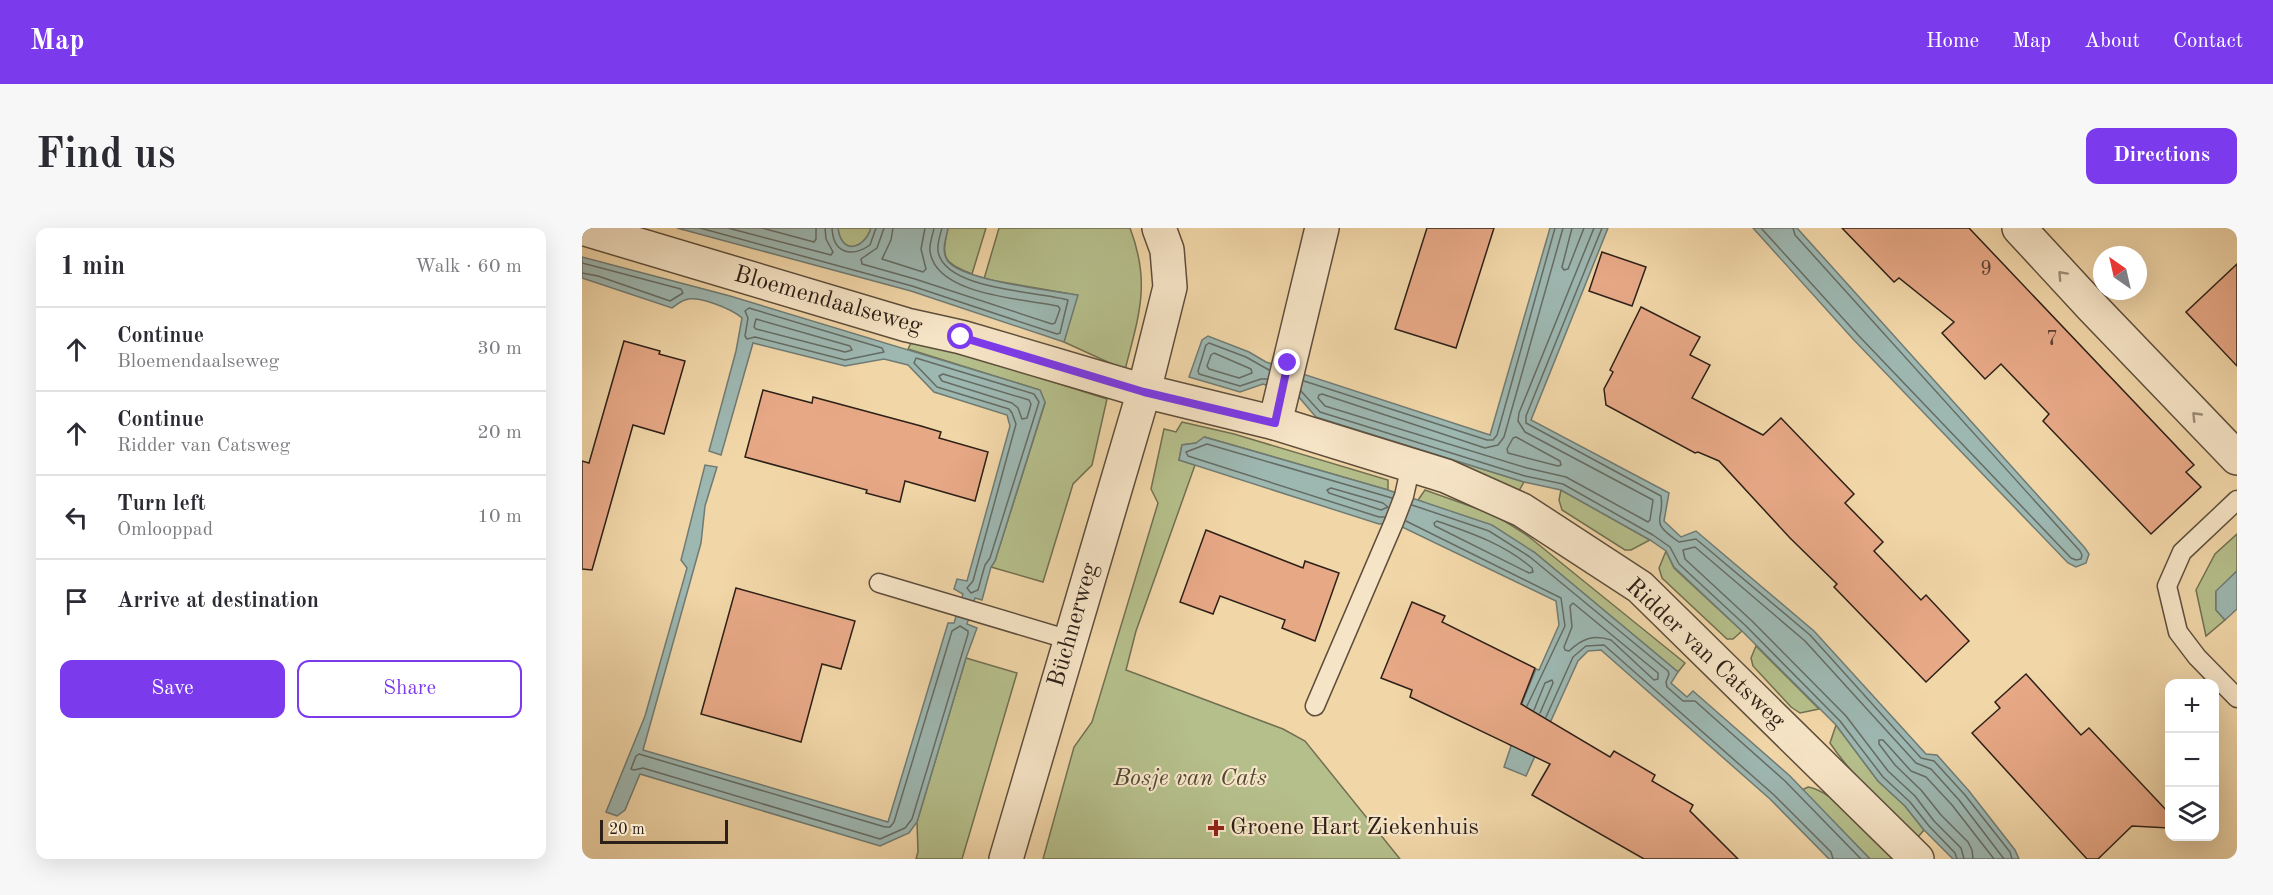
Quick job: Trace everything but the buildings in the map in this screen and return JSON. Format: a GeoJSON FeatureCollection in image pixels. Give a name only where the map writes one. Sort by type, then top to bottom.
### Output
{"type":"FeatureCollection","features":[{"type":"Feature","properties":{"kind":"street","name":"Bloemendaalseweg"},"geometry":{"type":"LineString","coordinates":[[582,228],[907,325],[961,337],[1144,392]]}},
{"type":"Feature","properties":{"kind":"street"},"geometry":{"type":"LineString","coordinates":[[1144,392],[1170,287],[1167,250],[1159,228]]}},
{"type":"Feature","properties":{"kind":"street"},"geometry":{"type":"LineString","coordinates":[[1277,415],[1322,228]]}},
{"type":"Feature","properties":{"kind":"street"},"geometry":{"type":"LineString","coordinates":[[2019,228],[2237,458]]}},
{"type":"Feature","properties":{"kind":"street","name":"Ridder van Catsweg"},"geometry":{"type":"LineString","coordinates":[[1144,392],[1277,415],[1407,481],[1446,476],[1522,510],[1640,587],[1917,859]]}},
{"type":"Feature","properties":{"kind":"street","name":"Büchnerweg"},"geometry":{"type":"LineString","coordinates":[[1006,859],[1144,392]]}},
{"type":"Feature","properties":{"kind":"lane"},"geometry":{"type":"LineString","coordinates":[[1315,706],[1394,522],[1407,481]]}},
{"type":"Feature","properties":{"kind":"lane"},"geometry":{"type":"LineString","coordinates":[[2237,500],[2182,552],[2168,586],[2178,632],[2197,657],[2237,698]]}},
{"type":"Feature","properties":{"kind":"lane"},"geometry":{"type":"LineString","coordinates":[[879,583],[1070,640]]}},
{"type":"Feature","properties":{"kind":"green space"},"geometry":{"type":"Polygon","coordinates":[[[838,228],[871,228],[868,235],[858,245],[848,246],[840,237],[838,228]]]}},
{"type":"Feature","properties":{"kind":"green space"},"geometry":{"type":"Polygon","coordinates":[[[948,228],[986,228],[972,274],[955,266],[946,258],[948,228]]]}},
{"type":"Feature","properties":{"kind":"green space"},"geometry":{"type":"Polygon","coordinates":[[[999,228],[1130,228],[1140,266],[1141,299],[1125,370],[1064,342],[1077,295],[984,279],[999,228]]]}},
{"type":"Feature","properties":{"kind":"green space"},"geometry":{"type":"Polygon","coordinates":[[[914,337],[1018,368],[1044,379],[1107,399],[1092,465],[1073,484],[1043,582],[991,567],[995,561],[1045,403],[1040,390],[908,349],[914,337]]]}},
{"type":"Feature","properties":{"kind":"green space"},"geometry":{"type":"Polygon","coordinates":[[[1316,417],[1524,482],[1515,493],[1322,427],[1316,417]]]}},
{"type":"Feature","properties":{"kind":"green space","name":"Bosje van Cats"},"geometry":{"type":"Polygon","coordinates":[[[1182,422],[1234,434],[1388,480],[1388,490],[1205,437],[1196,443],[1182,445],[1179,460],[1195,465],[1136,631],[1126,670],[1283,729],[1305,741],[1400,859],[1043,859],[1074,747],[1092,722],[1158,503],[1151,489],[1164,429],[1176,432],[1182,422]]]}},
{"type":"Feature","properties":{"kind":"green space"},"geometry":{"type":"Polygon","coordinates":[[[1425,490],[1495,515],[1528,536],[1685,663],[1678,672],[1534,552],[1418,500],[1425,490]]]}},
{"type":"Feature","properties":{"kind":"green space"},"geometry":{"type":"Polygon","coordinates":[[[1561,490],[1650,540],[1631,550],[1625,550],[1562,510],[1559,500],[1561,490]]]}},
{"type":"Feature","properties":{"kind":"green space"},"geometry":{"type":"Polygon","coordinates":[[[2237,534],[2237,571],[2216,592],[2216,610],[2225,620],[2206,636],[2196,590],[2215,554],[2237,534]]]}},
{"type":"Feature","properties":{"kind":"green space"},"geometry":{"type":"Polygon","coordinates":[[[1666,551],[1674,568],[1742,631],[1733,639],[1727,639],[1662,578],[1659,568],[1666,551]]]}},
{"type":"Feature","properties":{"kind":"green space"},"geometry":{"type":"Polygon","coordinates":[[[1756,646],[1819,709],[1800,713],[1791,707],[1753,666],[1751,658],[1756,646]]]}},
{"type":"Feature","properties":{"kind":"green space"},"geometry":{"type":"Polygon","coordinates":[[[966,658],[1017,673],[962,859],[916,859],[918,852],[917,822],[966,658]]]}},
{"type":"Feature","properties":{"kind":"green space"},"geometry":{"type":"Polygon","coordinates":[[[1836,725],[1878,781],[1905,806],[1924,830],[1919,836],[1913,834],[1880,801],[1830,743],[1836,725]]]}},
{"type":"Feature","properties":{"kind":"green space"},"geometry":{"type":"Polygon","coordinates":[[[1808,787],[1819,790],[1842,806],[1894,859],[1870,859],[1802,790],[1808,787]]]}},
{"type":"Feature","properties":{"kind":"water"},"geometry":{"type":"Polygon","coordinates":[[[677,228],[838,228],[843,242],[848,246],[853,246],[863,241],[871,228],[948,228],[944,252],[947,260],[955,267],[1008,284],[1078,295],[1064,342],[911,291],[677,228]]]}},
{"type":"Feature","properties":{"kind":"water"},"geometry":{"type":"Polygon","coordinates":[[[1550,228],[1608,228],[1531,420],[1669,493],[1664,521],[1681,537],[1696,531],[1814,631],[1926,754],[1937,755],[1969,791],[2015,850],[2019,859],[1953,859],[1924,830],[1905,806],[1878,781],[1836,725],[1674,567],[1666,551],[1650,540],[1561,490],[1524,482],[1316,417],[1297,395],[1263,384],[1240,392],[1189,377],[1202,340],[1208,336],[1249,352],[1266,362],[1490,435],[1550,228]]]}},
{"type":"Feature","properties":{"kind":"water"},"geometry":{"type":"Polygon","coordinates":[[[1753,228],[1797,228],[2085,548],[2089,554],[2086,563],[2076,567],[2068,563],[1853,339],[1753,228]]]}},
{"type":"Feature","properties":{"kind":"water"},"geometry":{"type":"Polygon","coordinates":[[[582,257],[730,296],[1040,390],[1045,402],[982,600],[975,598],[967,624],[977,628],[917,822],[909,833],[880,846],[640,774],[625,810],[617,816],[606,812],[645,716],[687,568],[681,560],[705,465],[717,467],[705,506],[701,543],[643,750],[888,822],[948,623],[954,623],[963,594],[954,589],[957,579],[967,581],[1010,426],[1007,415],[934,392],[908,365],[884,359],[845,366],[753,343],[721,455],[709,451],[736,351],[742,318],[723,307],[698,299],[685,300],[672,308],[582,278],[582,257]]]}},
{"type":"Feature","properties":{"kind":"water"},"geometry":{"type":"Polygon","coordinates":[[[1204,437],[1388,490],[1492,525],[1534,552],[1678,672],[1671,683],[1687,697],[1693,691],[1790,776],[1870,859],[1829,859],[1770,799],[1601,650],[1588,651],[1578,661],[1526,776],[1504,767],[1511,746],[1506,742],[1536,669],[1539,670],[1559,625],[1556,601],[1394,523],[1379,524],[1179,460],[1182,445],[1196,443],[1204,437]]]}},
{"type":"Feature","properties":{"kind":"water"},"geometry":{"type":"Polygon","coordinates":[[[2237,571],[2237,609],[2225,620],[2216,610],[2216,591],[2237,571]]]}},
{"type":"Feature","properties":{"kind":"place","name":"Groene Hart Ziekenhuis"},"geometry":{"type":"Point","coordinates":[1216,828]}},
{"type":"Feature","properties":{"kind":"route"},"geometry":{"type":"LineString","coordinates":[[961,337],[1144,392],[1275,423],[1288,363]]}}]}
